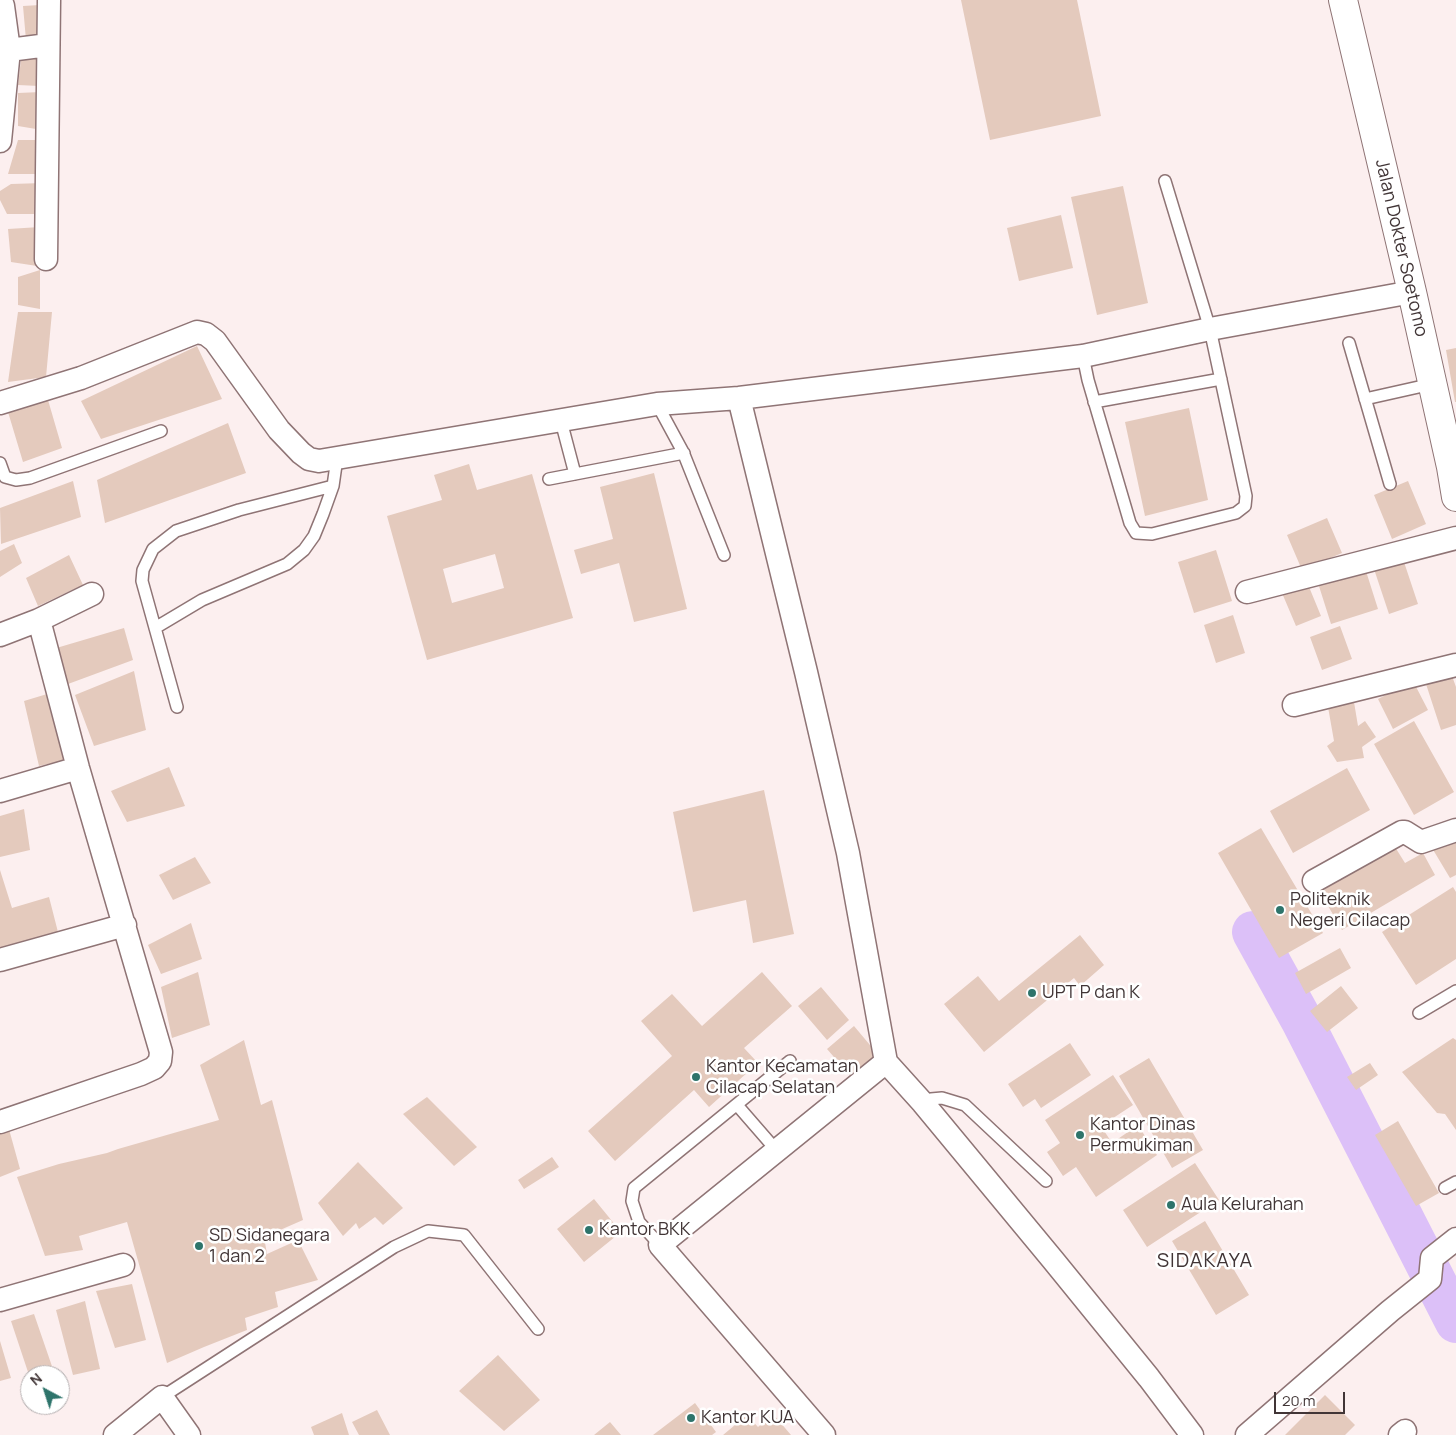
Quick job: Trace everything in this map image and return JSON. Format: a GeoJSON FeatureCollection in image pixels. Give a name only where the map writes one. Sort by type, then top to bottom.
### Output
{"type":"FeatureCollection","features":[{"type":"Feature","properties":{"kind":"street"},"geometry":{"type":"LineString","coordinates":[[0,141],[8,50],[1,0]]}},
{"type":"Feature","properties":{"kind":"street"},"geometry":{"type":"LineString","coordinates":[[46,259],[49,0]]}},
{"type":"Feature","properties":{"kind":"street","name":"Jalan Dokter Soetomo"},"geometry":{"type":"LineString","coordinates":[[1343,0],[1412,292],[1456,497]]}},
{"type":"Feature","properties":{"kind":"street"},"geometry":{"type":"LineString","coordinates":[[8,50],[48,45]]}},
{"type":"Feature","properties":{"kind":"street"},"geometry":{"type":"LineString","coordinates":[[0,403],[82,378],[197,332],[206,334],[215,341],[279,430],[301,453],[310,459],[319,461],[657,404],[739,398],[1083,356],[1210,329],[1412,292]]}},
{"type":"Feature","properties":{"kind":"street"},"geometry":{"type":"LineString","coordinates":[[739,398],[846,844],[886,1062],[923,1103],[1150,1378],[1192,1435]]}},
{"type":"Feature","properties":{"kind":"street"},"geometry":{"type":"LineString","coordinates":[[1247,592],[1456,538]]}},
{"type":"Feature","properties":{"kind":"street"},"geometry":{"type":"LineString","coordinates":[[0,634],[39,620],[92,594]]}},
{"type":"Feature","properties":{"kind":"street"},"geometry":{"type":"LineString","coordinates":[[0,1122],[141,1074],[154,1068],[160,1061],[161,1052],[78,768],[39,620]]}},
{"type":"Feature","properties":{"kind":"street"},"geometry":{"type":"LineString","coordinates":[[1294,705],[1456,665]]}},
{"type":"Feature","properties":{"kind":"street"},"geometry":{"type":"LineString","coordinates":[[0,791],[78,768]]}},
{"type":"Feature","properties":{"kind":"street"},"geometry":{"type":"LineString","coordinates":[[1314,881],[1402,832],[1421,842],[1456,830]]}},
{"type":"Feature","properties":{"kind":"street"},"geometry":{"type":"LineString","coordinates":[[0,960],[125,925]]}},
{"type":"Feature","properties":{"kind":"street"},"geometry":{"type":"LineString","coordinates":[[824,1435],[660,1245],[886,1062]]}},
{"type":"Feature","properties":{"kind":"street"},"geometry":{"type":"LineString","coordinates":[[1247,1435],[1390,1311],[1456,1239]]}},
{"type":"Feature","properties":{"kind":"street"},"geometry":{"type":"LineString","coordinates":[[0,1300],[124,1266]]}},
{"type":"Feature","properties":{"kind":"street"},"geometry":{"type":"LineString","coordinates":[[115,1435],[162,1398],[189,1435]]}},
{"type":"Feature","properties":{"kind":"lane"},"geometry":{"type":"LineString","coordinates":[[1083,356],[1094,402],[1130,524],[1136,533],[1152,534],[1236,513],[1244,506],[1246,496],[1210,329],[1166,181]]}},
{"type":"Feature","properties":{"kind":"lane"},"geometry":{"type":"LineString","coordinates":[[1349,343],[1390,484]]}},
{"type":"Feature","properties":{"kind":"lane"},"geometry":{"type":"LineString","coordinates":[[1094,402],[1221,379]]}},
{"type":"Feature","properties":{"kind":"lane"},"geometry":{"type":"LineString","coordinates":[[1365,399],[1432,384]]}},
{"type":"Feature","properties":{"kind":"lane"},"geometry":{"type":"LineString","coordinates":[[657,404],[684,453],[724,555]]}},
{"type":"Feature","properties":{"kind":"lane"},"geometry":{"type":"LineString","coordinates":[[561,421],[575,474]]}},
{"type":"Feature","properties":{"kind":"lane"},"geometry":{"type":"LineString","coordinates":[[0,463],[3,478],[16,480],[30,478],[161,430]]}},
{"type":"Feature","properties":{"kind":"lane"},"geometry":{"type":"LineString","coordinates":[[549,479],[684,453]]}},
{"type":"Feature","properties":{"kind":"lane"},"geometry":{"type":"LineString","coordinates":[[155,628],[202,600],[287,564],[304,550],[314,536],[333,486],[337,458]]}},
{"type":"Feature","properties":{"kind":"lane"},"geometry":{"type":"LineString","coordinates":[[177,707],[142,581],[143,570],[154,549],[176,531],[239,510],[333,486]]}},
{"type":"Feature","properties":{"kind":"lane"},"geometry":{"type":"LineString","coordinates":[[1419,1013],[1456,991]]}},
{"type":"Feature","properties":{"kind":"lane"},"geometry":{"type":"LineString","coordinates":[[660,1245],[639,1222],[632,1201],[634,1188],[790,1060]]}},
{"type":"Feature","properties":{"kind":"lane"},"geometry":{"type":"LineString","coordinates":[[923,1103],[931,1099],[942,1098],[965,1105],[1046,1181]]}},
{"type":"Feature","properties":{"kind":"lane"},"geometry":{"type":"LineString","coordinates":[[737,1105],[776,1151]]}},
{"type":"Feature","properties":{"kind":"lane"},"geometry":{"type":"LineString","coordinates":[[1445,1188],[1456,1182]]}},
{"type":"Feature","properties":{"kind":"lane"},"geometry":{"type":"LineString","coordinates":[[162,1398],[394,1247],[428,1231],[464,1235],[538,1329]]}},
{"type":"Feature","properties":{"kind":"building"},"geometry":{"type":"Polygon","coordinates":[[[961,0],[1077,0],[1101,116],[990,140],[961,0]]]}},
{"type":"Feature","properties":{"kind":"building"},"geometry":{"type":"Polygon","coordinates":[[[40,5],[40,42],[26,40],[23,6],[40,5]]]}},
{"type":"Feature","properties":{"kind":"building"},"geometry":{"type":"Polygon","coordinates":[[[40,49],[39,86],[18,85],[22,51],[40,49]]]}},
{"type":"Feature","properties":{"kind":"building"},"geometry":{"type":"Polygon","coordinates":[[[41,92],[42,130],[18,126],[18,93],[41,92]]]}},
{"type":"Feature","properties":{"kind":"building"},"geometry":{"type":"Polygon","coordinates":[[[18,140],[39,140],[39,174],[8,174],[18,140]]]}},
{"type":"Feature","properties":{"kind":"building"},"geometry":{"type":"Polygon","coordinates":[[[43,183],[36,214],[7,214],[0,200],[0,191],[11,184],[43,183]]]}},
{"type":"Feature","properties":{"kind":"building"},"geometry":{"type":"Polygon","coordinates":[[[1123,186],[1148,303],[1097,315],[1071,197],[1123,186]]]}},
{"type":"Feature","properties":{"kind":"building"},"geometry":{"type":"Polygon","coordinates":[[[1061,215],[1073,268],[1019,281],[1007,228],[1061,215]]]}},
{"type":"Feature","properties":{"kind":"building"},"geometry":{"type":"Polygon","coordinates":[[[40,227],[37,266],[11,262],[8,229],[40,227]]]}},
{"type":"Feature","properties":{"kind":"building"},"geometry":{"type":"Polygon","coordinates":[[[40,270],[40,309],[18,305],[18,277],[40,270]]]}},
{"type":"Feature","properties":{"kind":"building"},"geometry":{"type":"Polygon","coordinates":[[[18,312],[52,312],[46,377],[8,382],[18,312]]]}},
{"type":"Feature","properties":{"kind":"building"},"geometry":{"type":"Polygon","coordinates":[[[197,346],[222,399],[101,439],[81,401],[197,346]]]}},
{"type":"Feature","properties":{"kind":"building"},"geometry":{"type":"Polygon","coordinates":[[[1456,348],[1456,402],[1455,402],[1446,350],[1456,348]]]}},
{"type":"Feature","properties":{"kind":"building"},"geometry":{"type":"Polygon","coordinates":[[[48,400],[62,448],[23,462],[8,412],[48,400]]]}},
{"type":"Feature","properties":{"kind":"building"},"geometry":{"type":"Polygon","coordinates":[[[1189,408],[1208,500],[1145,516],[1125,422],[1189,408]]]}},
{"type":"Feature","properties":{"kind":"building"},"geometry":{"type":"Polygon","coordinates":[[[228,423],[246,473],[105,523],[97,480],[228,423]]]}},
{"type":"Feature","properties":{"kind":"building"},"geometry":{"type":"Polygon","coordinates":[[[469,464],[477,490],[532,474],[573,618],[427,660],[387,516],[442,500],[434,475],[469,464]],[[495,554],[443,569],[452,603],[504,588],[495,554]]]}},
{"type":"Feature","properties":{"kind":"building"},"geometry":{"type":"Polygon","coordinates":[[[654,473],[687,609],[634,622],[619,563],[581,574],[574,550],[613,539],[600,487],[654,473]]]}},
{"type":"Feature","properties":{"kind":"building"},"geometry":{"type":"Polygon","coordinates":[[[73,481],[81,517],[1,544],[0,508],[73,481]]]}},
{"type":"Feature","properties":{"kind":"building"},"geometry":{"type":"Polygon","coordinates":[[[1408,481],[1426,524],[1392,539],[1374,495],[1408,481]]]}},
{"type":"Feature","properties":{"kind":"building"},"geometry":{"type":"Polygon","coordinates":[[[1327,518],[1342,553],[1302,570],[1287,535],[1327,518]]]}},
{"type":"Feature","properties":{"kind":"building"},"geometry":{"type":"Polygon","coordinates":[[[14,544],[22,563],[0,577],[0,551],[14,544]]]}},
{"type":"Feature","properties":{"kind":"building"},"geometry":{"type":"Polygon","coordinates":[[[1216,550],[1232,601],[1194,613],[1178,562],[1216,550]]]}},
{"type":"Feature","properties":{"kind":"building"},"geometry":{"type":"Polygon","coordinates":[[[69,555],[83,585],[38,606],[26,578],[69,555]]]}},
{"type":"Feature","properties":{"kind":"building"},"geometry":{"type":"Polygon","coordinates":[[[1402,556],[1418,604],[1389,614],[1373,566],[1402,556]]]}},
{"type":"Feature","properties":{"kind":"building"},"geometry":{"type":"Polygon","coordinates":[[[1365,568],[1378,609],[1331,624],[1318,583],[1365,568]]]}},
{"type":"Feature","properties":{"kind":"building"},"geometry":{"type":"Polygon","coordinates":[[[1307,582],[1321,616],[1296,626],[1282,593],[1307,582]]]}},
{"type":"Feature","properties":{"kind":"building"},"geometry":{"type":"Polygon","coordinates":[[[1233,615],[1245,653],[1216,663],[1204,625],[1233,615]]]}},
{"type":"Feature","properties":{"kind":"building"},"geometry":{"type":"Polygon","coordinates":[[[1340,626],[1352,659],[1322,670],[1310,637],[1340,626]]]}},
{"type":"Feature","properties":{"kind":"building"},"geometry":{"type":"Polygon","coordinates":[[[124,628],[133,660],[68,684],[53,649],[124,628]]]}},
{"type":"Feature","properties":{"kind":"building"},"geometry":{"type":"Polygon","coordinates":[[[134,671],[146,730],[94,746],[75,695],[134,671]]]}},
{"type":"Feature","properties":{"kind":"building"},"geometry":{"type":"Polygon","coordinates":[[[1452,676],[1456,687],[1456,725],[1441,730],[1426,684],[1452,676]]]}},
{"type":"Feature","properties":{"kind":"building"},"geometry":{"type":"Polygon","coordinates":[[[1413,681],[1428,710],[1393,729],[1378,699],[1413,681]]]}},
{"type":"Feature","properties":{"kind":"building"},"geometry":{"type":"Polygon","coordinates":[[[57,691],[70,759],[39,766],[24,701],[57,691]]]}},
{"type":"Feature","properties":{"kind":"building"},"geometry":{"type":"Polygon","coordinates":[[[1354,702],[1358,726],[1365,721],[1376,737],[1362,747],[1364,758],[1337,762],[1327,746],[1334,741],[1328,707],[1354,702]]]}},
{"type":"Feature","properties":{"kind":"building"},"geometry":{"type":"Polygon","coordinates":[[[1414,721],[1454,792],[1414,815],[1374,744],[1414,721]]]}},
{"type":"Feature","properties":{"kind":"building"},"geometry":{"type":"Polygon","coordinates":[[[169,767],[185,806],[127,822],[111,791],[169,767]]]}},
{"type":"Feature","properties":{"kind":"building","name":"Politeknik Negeri Cilacap"},"geometry":{"type":"Polygon","coordinates":[[[1347,768],[1370,810],[1293,853],[1270,811],[1347,768]]]}},
{"type":"Feature","properties":{"kind":"building"},"geometry":{"type":"Polygon","coordinates":[[[764,790],[794,934],[753,943],[746,900],[693,912],[673,812],[764,790]]]}},
{"type":"Feature","properties":{"kind":"building"},"geometry":{"type":"Polygon","coordinates":[[[24,809],[30,850],[0,857],[0,816],[24,809]]]}},
{"type":"Feature","properties":{"kind":"building","name":"Politeknik Negeri Cilacap"},"geometry":{"type":"Polygon","coordinates":[[[1261,828],[1323,933],[1279,958],[1218,853],[1261,828]]]}},
{"type":"Feature","properties":{"kind":"building","name":"Politeknik Negeri Cilacap"},"geometry":{"type":"Polygon","coordinates":[[[1456,833],[1456,875],[1450,878],[1432,848],[1456,833]]]}},
{"type":"Feature","properties":{"kind":"building","name":"Politeknik Negeri Cilacap"},"geometry":{"type":"Polygon","coordinates":[[[1395,847],[1405,863],[1423,853],[1435,875],[1342,930],[1320,892],[1395,847]]]}},
{"type":"Feature","properties":{"kind":"building"},"geometry":{"type":"Polygon","coordinates":[[[195,857],[211,883],[173,900],[159,875],[195,857]]]}},
{"type":"Feature","properties":{"kind":"building"},"geometry":{"type":"Polygon","coordinates":[[[0,870],[12,908],[49,897],[59,936],[0,949],[0,870]]]}},
{"type":"Feature","properties":{"kind":"building"},"geometry":{"type":"Polygon","coordinates":[[[1453,887],[1456,892],[1456,959],[1416,985],[1382,932],[1453,887]]]}},
{"type":"Feature","properties":{"kind":"building"},"geometry":{"type":"Polygon","coordinates":[[[191,923],[202,959],[161,974],[148,945],[191,923]]]}},
{"type":"Feature","properties":{"kind":"building","name":"UPT P dan K"},"geometry":{"type":"Polygon","coordinates":[[[1080,935],[1104,965],[1080,986],[1074,978],[984,1052],[944,1004],[978,976],[999,1001],[1080,935]]]}},
{"type":"Feature","properties":{"kind":"building"},"geometry":{"type":"Polygon","coordinates":[[[1340,948],[1351,968],[1306,994],[1295,973],[1340,948]]]}},
{"type":"Feature","properties":{"kind":"building"},"geometry":{"type":"Polygon","coordinates":[[[198,972],[210,1025],[172,1038],[161,987],[198,972]]]}},
{"type":"Feature","properties":{"kind":"building","name":"Kantor Kecamatan Cilacap Selatan"},"geometry":{"type":"Polygon","coordinates":[[[762,972],[792,1006],[744,1048],[758,1063],[709,1107],[694,1090],[615,1161],[588,1131],[672,1056],[641,1021],[672,994],[702,1026],[762,972]]]}},
{"type":"Feature","properties":{"kind":"building"},"geometry":{"type":"Polygon","coordinates":[[[1341,986],[1358,1008],[1327,1032],[1310,1011],[1341,986]]]}},
{"type":"Feature","properties":{"kind":"building","name":"Kantor Kecamatan Cilacap Selatan"},"geometry":{"type":"Polygon","coordinates":[[[821,987],[849,1020],[827,1040],[798,1006],[821,987]]]}},
{"type":"Feature","properties":{"kind":"building","name":"Kantor Kecamatan Cilacap Selatan"},"geometry":{"type":"Polygon","coordinates":[[[854,1026],[880,1057],[853,1079],[827,1049],[854,1026]]]}},
{"type":"Feature","properties":{"kind":"building"},"geometry":{"type":"Polygon","coordinates":[[[1453,1038],[1456,1040],[1456,1130],[1445,1114],[1437,1113],[1402,1072],[1453,1038]]]}},
{"type":"Feature","properties":{"kind":"building","name":"SD Sidanegara 1 dan 2"},"geometry":{"type":"Polygon","coordinates":[[[244,1040],[261,1105],[272,1100],[303,1220],[264,1237],[267,1254],[298,1240],[318,1280],[275,1292],[278,1307],[245,1318],[247,1330],[167,1363],[127,1222],[79,1236],[83,1250],[45,1256],[17,1177],[219,1120],[200,1065],[244,1040]]]}},
{"type":"Feature","properties":{"kind":"building"},"geometry":{"type":"Polygon","coordinates":[[[1070,1043],[1091,1075],[1041,1108],[1035,1099],[1023,1107],[1008,1084],[1070,1043]]]}},
{"type":"Feature","properties":{"kind":"building"},"geometry":{"type":"Polygon","coordinates":[[[1149,1058],[1203,1150],[1172,1168],[1119,1076],[1149,1058]]]}},
{"type":"Feature","properties":{"kind":"building"},"geometry":{"type":"Polygon","coordinates":[[[1370,1063],[1378,1075],[1356,1090],[1347,1077],[1370,1063]]]}},
{"type":"Feature","properties":{"kind":"building","name":"Kantor Dinas Permukiman"},"geometry":{"type":"Polygon","coordinates":[[[1113,1075],[1133,1105],[1101,1126],[1112,1143],[1138,1125],[1157,1155],[1096,1197],[1076,1167],[1063,1176],[1047,1152],[1060,1143],[1045,1120],[1113,1075]]]}},
{"type":"Feature","properties":{"kind":"building"},"geometry":{"type":"Polygon","coordinates":[[[427,1097],[477,1147],[454,1166],[403,1114],[427,1097]]]}},
{"type":"Feature","properties":{"kind":"building"},"geometry":{"type":"Polygon","coordinates":[[[1398,1121],[1439,1193],[1416,1206],[1375,1135],[1398,1121]]]}},
{"type":"Feature","properties":{"kind":"building"},"geometry":{"type":"Polygon","coordinates":[[[7,1122],[20,1169],[0,1177],[0,1125],[7,1122]]]}},
{"type":"Feature","properties":{"kind":"building"},"geometry":{"type":"Polygon","coordinates":[[[552,1157],[559,1167],[524,1189],[518,1180],[552,1157]]]}},
{"type":"Feature","properties":{"kind":"building"},"geometry":{"type":"Polygon","coordinates":[[[358,1162],[403,1208],[383,1225],[375,1217],[359,1229],[356,1223],[343,1236],[318,1203],[358,1162]]]}},
{"type":"Feature","properties":{"kind":"building","name":"Aula Kelurahan"},"geometry":{"type":"Polygon","coordinates":[[[1195,1163],[1219,1200],[1147,1247],[1123,1210],[1195,1163]]]}},
{"type":"Feature","properties":{"kind":"building","name":"Kantor BKK"},"geometry":{"type":"Polygon","coordinates":[[[594,1199],[621,1232],[584,1262],[557,1229],[594,1199]]]}},
{"type":"Feature","properties":{"kind":"building"},"geometry":{"type":"Polygon","coordinates":[[[1205,1221],[1249,1295],[1216,1315],[1172,1241],[1205,1221]]]}},
{"type":"Feature","properties":{"kind":"building"},"geometry":{"type":"Polygon","coordinates":[[[132,1284],[146,1340],[115,1348],[96,1291],[132,1284]]]}},
{"type":"Feature","properties":{"kind":"building"},"geometry":{"type":"Polygon","coordinates":[[[85,1301],[100,1369],[73,1375],[56,1310],[85,1301]]]}},
{"type":"Feature","properties":{"kind":"building"},"geometry":{"type":"Polygon","coordinates":[[[34,1314],[52,1365],[26,1365],[11,1321],[34,1314]]]}},
{"type":"Feature","properties":{"kind":"building"},"geometry":{"type":"Polygon","coordinates":[[[0,1341],[11,1378],[0,1381],[0,1341]]]}},
{"type":"Feature","properties":{"kind":"building"},"geometry":{"type":"Polygon","coordinates":[[[498,1355],[540,1400],[504,1431],[459,1391],[498,1355]]]}},
{"type":"Feature","properties":{"kind":"building"},"geometry":{"type":"Polygon","coordinates":[[[1325,1395],[1355,1425],[1345,1435],[1285,1435],[1325,1395]]]}},
{"type":"Feature","properties":{"kind":"building","name":"Kantor KUA"},"geometry":{"type":"Polygon","coordinates":[[[695,1403],[716,1432],[712,1435],[653,1435],[695,1403]]]}},
{"type":"Feature","properties":{"kind":"building"},"geometry":{"type":"Polygon","coordinates":[[[377,1410],[390,1435],[359,1435],[352,1422],[377,1410]]]}},
{"type":"Feature","properties":{"kind":"building"},"geometry":{"type":"Polygon","coordinates":[[[342,1413],[349,1435],[314,1435],[311,1427],[342,1413]]]}},
{"type":"Feature","properties":{"kind":"building"},"geometry":{"type":"Polygon","coordinates":[[[773,1414],[791,1435],[723,1435],[747,1415],[758,1427],[773,1414]]]}},
{"type":"Feature","properties":{"kind":"building"},"geometry":{"type":"Polygon","coordinates":[[[610,1422],[621,1435],[594,1435],[610,1422]]]}},
{"type":"Feature","properties":{"kind":"waterway"},"geometry":{"type":"LineString","coordinates":[[1253,932],[1301,1019],[1456,1322]]}},
{"type":"Feature","properties":{"kind":"place","name":"Politeknik Negeri Cilacap"},"geometry":{"type":"Point","coordinates":[1280,910]}},
{"type":"Feature","properties":{"kind":"place","name":"UPT P dan K"},"geometry":{"type":"Point","coordinates":[1032,993]}},
{"type":"Feature","properties":{"kind":"place","name":"Kantor Kecamatan Cilacap Selatan"},"geometry":{"type":"Point","coordinates":[696,1077]}},
{"type":"Feature","properties":{"kind":"place","name":"Kantor Dinas Permukiman"},"geometry":{"type":"Point","coordinates":[1080,1135]}},
{"type":"Feature","properties":{"kind":"place","name":"Aula Kelurahan"},"geometry":{"type":"Point","coordinates":[1171,1205]}},
{"type":"Feature","properties":{"kind":"place","name":"Kantor BKK"},"geometry":{"type":"Point","coordinates":[589,1230]}},
{"type":"Feature","properties":{"kind":"place","name":"SD Sidanegara 1 dan 2"},"geometry":{"type":"Point","coordinates":[199,1246]}},
{"type":"Feature","properties":{"kind":"place","name":"Kantor KUA"},"geometry":{"type":"Point","coordinates":[691,1418]}},
{"type":"Feature","properties":{"kind":"district","name":"SIDAKAYA"},"geometry":{"type":"Point","coordinates":[1205,1261]}}]}
